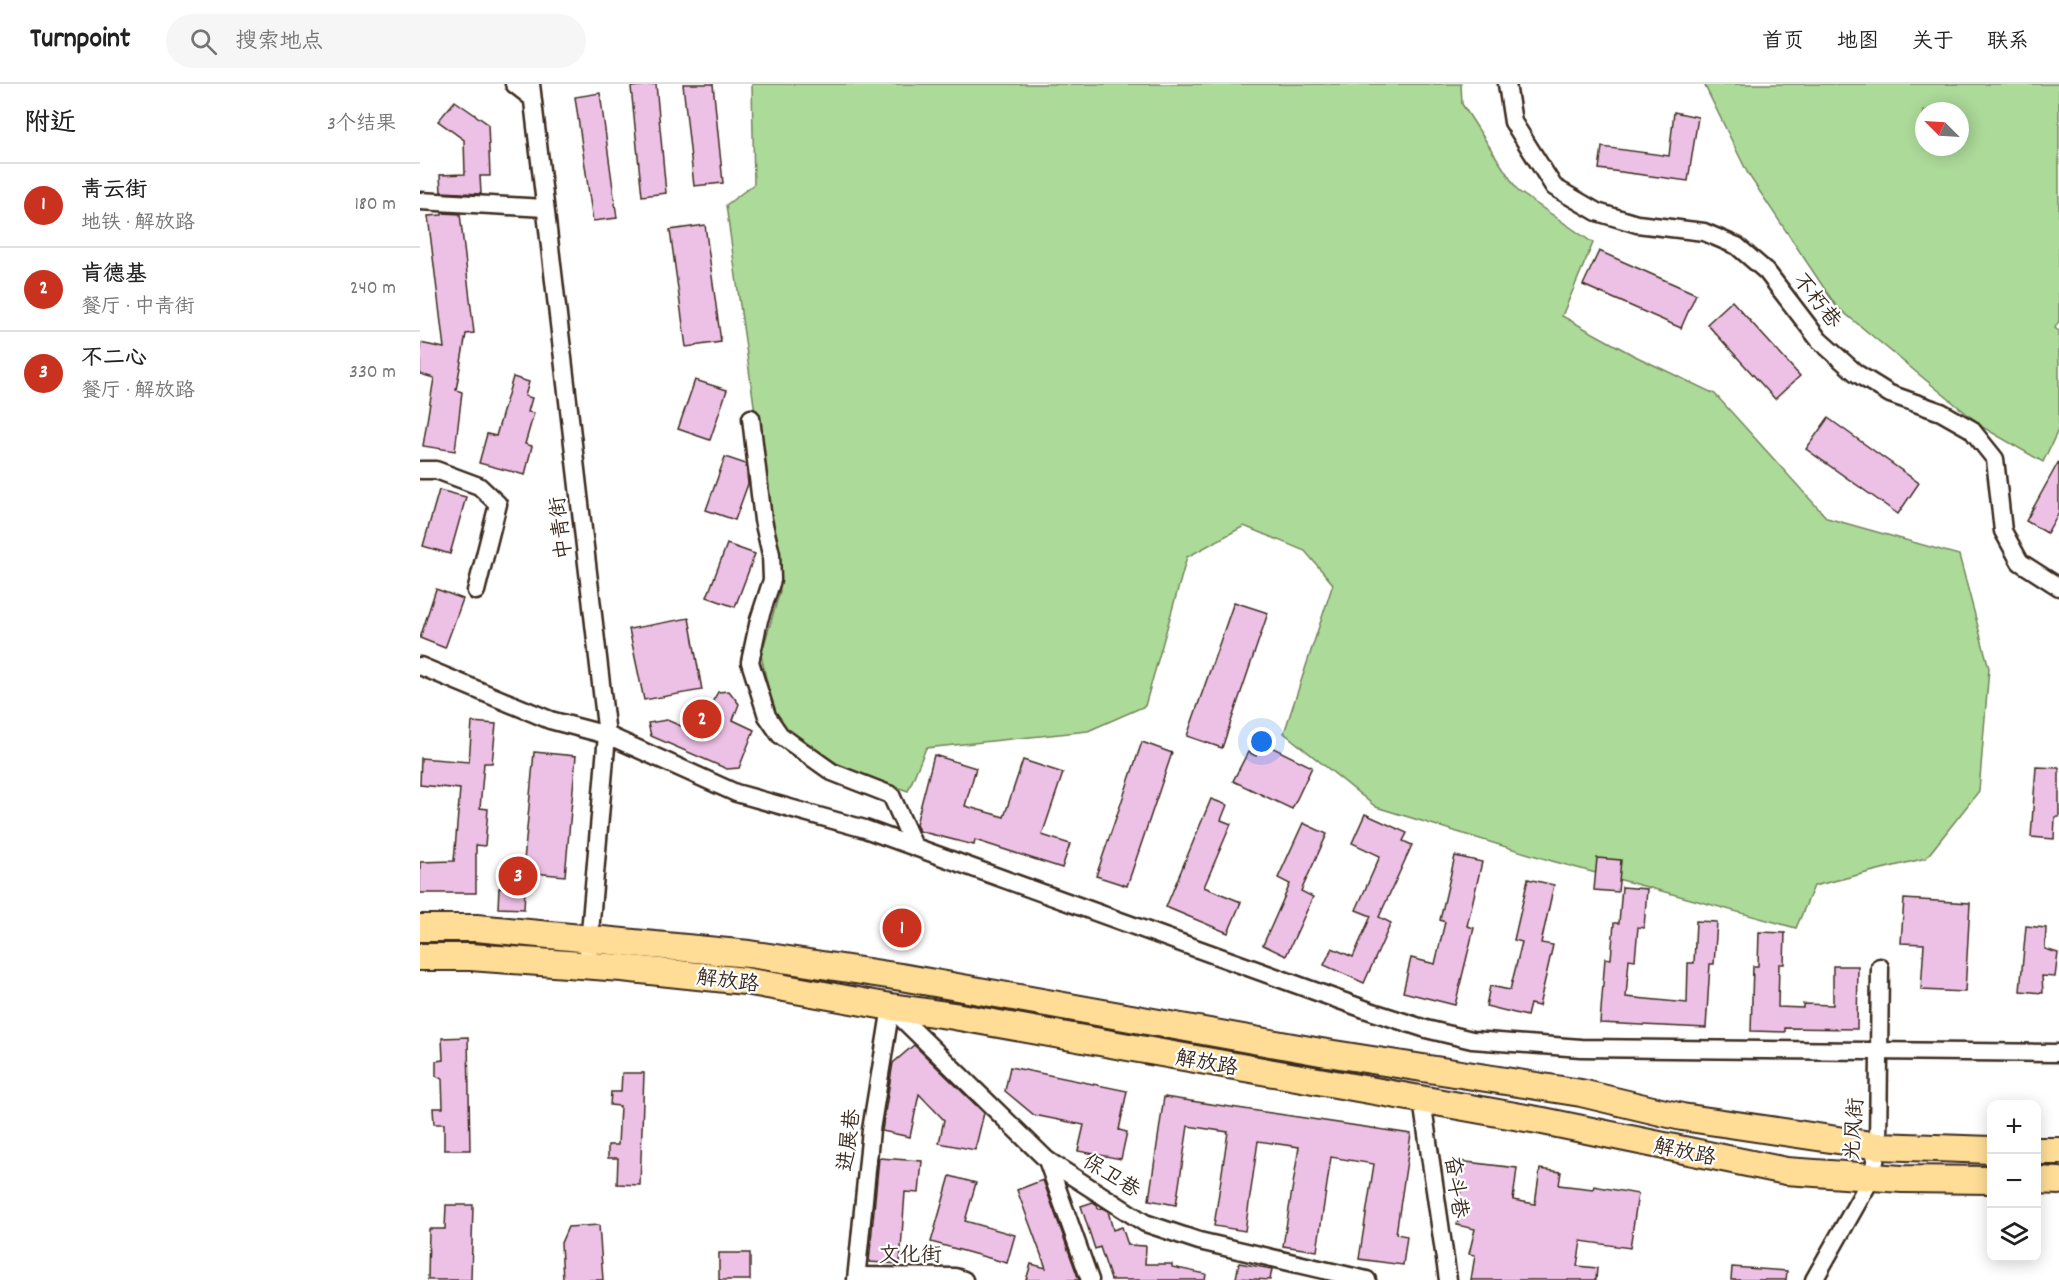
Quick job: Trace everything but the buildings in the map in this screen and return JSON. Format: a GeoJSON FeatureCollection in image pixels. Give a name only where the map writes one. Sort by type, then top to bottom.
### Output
{"type":"FeatureCollection","features":[{"type":"Feature","properties":{"kind":"main road","name":"解放路"},"geometry":{"type":"LineString","coordinates":[[420,928],[476,928],[749,954],[890,975],[1321,1052],[1581,1093],[1683,1117],[1878,1146],[1987,1149]]}},
{"type":"Feature","properties":{"kind":"main road","name":"解放路"},"geometry":{"type":"LineString","coordinates":[[420,957],[470,957],[745,981],[1542,1121],[1786,1172],[1902,1179],[1987,1180]]}},
{"type":"Feature","properties":{"kind":"main road"},"geometry":{"type":"LineString","coordinates":[[2041,1151],[2059,1151]]}},
{"type":"Feature","properties":{"kind":"main road"},"geometry":{"type":"LineString","coordinates":[[2041,1180],[2059,1180]]}},
{"type":"Feature","properties":{"kind":"street"},"geometry":{"type":"LineString","coordinates":[[514,84],[532,91]]}},
{"type":"Feature","properties":{"kind":"street","name":"不朽巷"},"geometry":{"type":"LineString","coordinates":[[1507,84],[1513,122],[1554,187],[1597,212],[1637,224],[1704,232],[1737,246],[1767,272],[1819,340],[1856,373],[1890,394],[1941,412],[1971,429],[1995,459],[2003,531],[2020,562],[2059,587]]}},
{"type":"Feature","properties":{"kind":"street","name":"中青街"},"geometry":{"type":"LineString","coordinates":[[532,91],[608,735],[587,967]]}},
{"type":"Feature","properties":{"kind":"street"},"geometry":{"type":"LineString","coordinates":[[420,201],[545,208]]}},
{"type":"Feature","properties":{"kind":"street"},"geometry":{"type":"LineString","coordinates":[[751,418],[763,520],[771,554],[772,580],[759,620],[750,662],[767,716],[780,735],[832,772],[891,795],[914,846]]}},
{"type":"Feature","properties":{"kind":"street"},"geometry":{"type":"LineString","coordinates":[[420,470],[436,470],[479,486],[498,504],[476,591]]}},
{"type":"Feature","properties":{"kind":"street"},"geometry":{"type":"LineString","coordinates":[[420,666],[550,720],[608,735],[736,793],[865,829],[1425,1029],[1472,1040],[1581,1048],[2059,1053]]}},
{"type":"Feature","properties":{"kind":"street","name":"光风街"},"geometry":{"type":"LineString","coordinates":[[1814,1280],[1872,1177],[1878,1146],[1880,967]]}},
{"type":"Feature","properties":{"kind":"street","name":"保卫巷"},"geometry":{"type":"LineString","coordinates":[[891,1007],[1047,1160],[1145,1223],[1199,1241],[1366,1280]]}},
{"type":"Feature","properties":{"kind":"street","name":"进展巷"},"geometry":{"type":"LineString","coordinates":[[856,1278],[871,1130],[891,1007]]}},
{"type":"Feature","properties":{"kind":"street","name":"奋斗巷"},"geometry":{"type":"LineString","coordinates":[[1422,1100],[1448,1280]]}},
{"type":"Feature","properties":{"kind":"street"},"geometry":{"type":"LineString","coordinates":[[1047,1160],[1090,1280]]}},
{"type":"Feature","properties":{"kind":"street","name":"文化街"},"geometry":{"type":"LineString","coordinates":[[856,1278],[955,1277],[964,1280]]}},
{"type":"Feature","properties":{"kind":"green space"},"geometry":{"type":"Polygon","coordinates":[[[752,84],[1461,84],[1462,104],[1518,191],[1593,243],[1562,316],[1633,355],[1715,394],[1827,518],[1959,555],[1989,668],[1979,791],[1926,858],[1814,886],[1796,928],[1552,861],[1376,807],[1284,733],[1333,584],[1305,551],[1244,526],[1187,557],[1145,706],[1088,731],[926,748],[908,791],[847,770],[776,724],[761,655],[780,591],[726,205],[754,184],[752,84]]]}},
{"type":"Feature","properties":{"kind":"green space"},"geometry":{"type":"Polygon","coordinates":[[[1704,84],[2059,84],[2059,321],[2055,328],[2059,331],[2059,428],[2043,462],[1984,428],[1836,306],[1748,174],[1704,84]]]}},
{"type":"Feature","properties":{"kind":"place","name":"肯德基"},"geometry":{"type":"Point","coordinates":[702,719]}},
{"type":"Feature","properties":{"kind":"place","name":"不二心"},"geometry":{"type":"Point","coordinates":[518,876]}},
{"type":"Feature","properties":{"kind":"place","name":"青云街"},"geometry":{"type":"Point","coordinates":[902,928]}}]}
